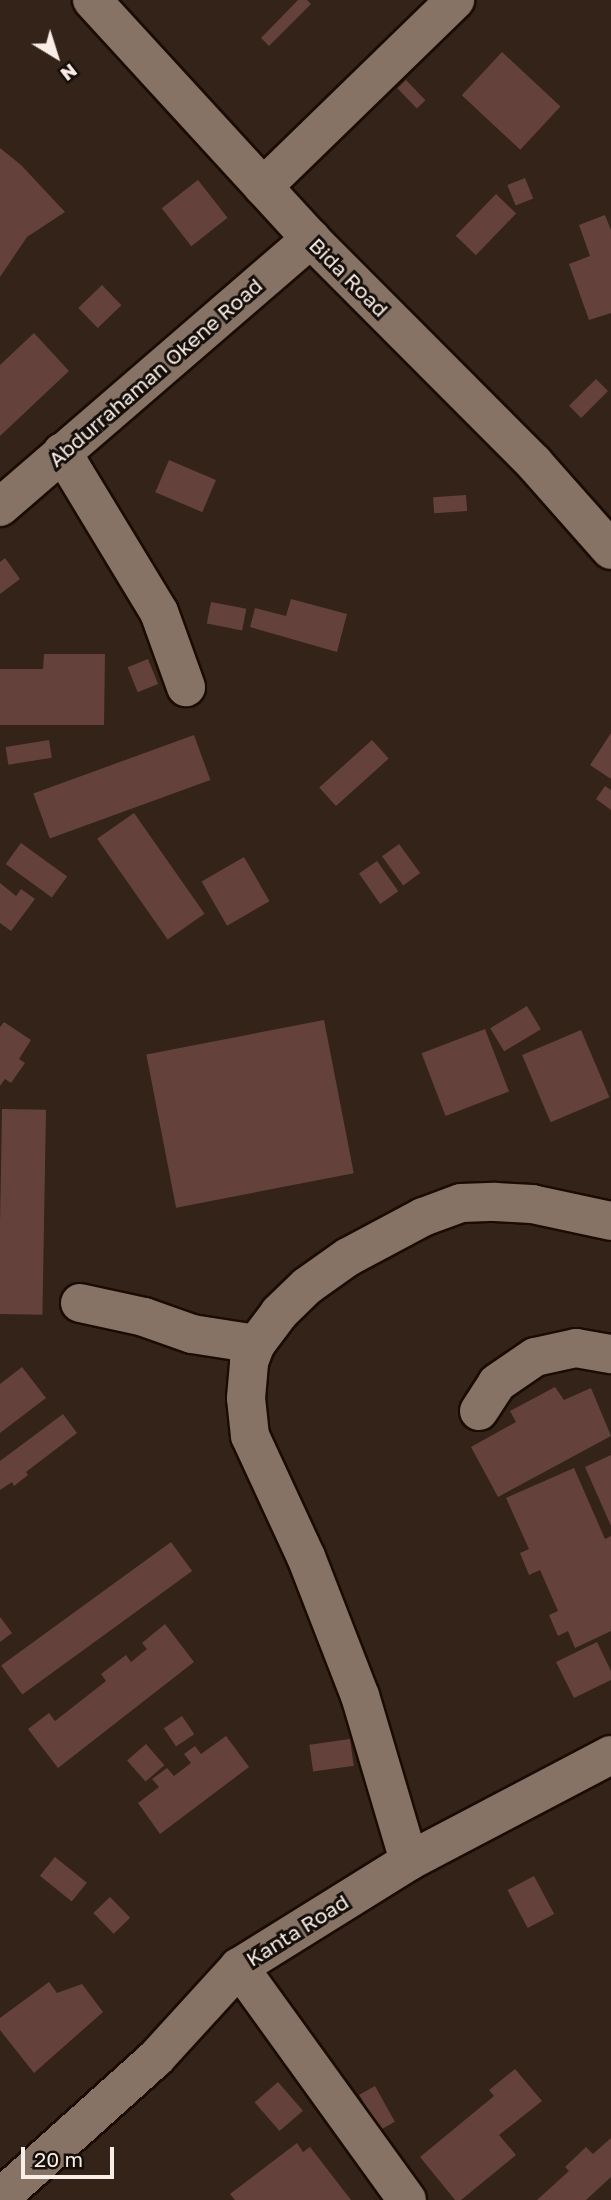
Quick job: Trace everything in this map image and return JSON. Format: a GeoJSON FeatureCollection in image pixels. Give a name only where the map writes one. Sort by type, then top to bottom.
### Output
{"type":"FeatureCollection","features":[{"type":"Feature","properties":{"kind":"street","name":"Bida Road"},"geometry":{"type":"LineString","coordinates":[[92,0],[311,239],[534,463],[611,550]]}},
{"type":"Feature","properties":{"kind":"street"},"geometry":{"type":"LineString","coordinates":[[263,187],[455,0]]}},
{"type":"Feature","properties":{"kind":"street","name":"Abdurrahaman Okene Road"},"geometry":{"type":"LineString","coordinates":[[0,507],[311,239]]}},
{"type":"Feature","properties":{"kind":"street"},"geometry":{"type":"LineString","coordinates":[[62,452],[159,612],[186,687]]}},
{"type":"Feature","properties":{"kind":"street"},"geometry":{"type":"LineString","coordinates":[[409,1861],[360,1696],[306,1557],[250,1436],[246,1398],[249,1362],[256,1344],[279,1312],[307,1286],[348,1257],[423,1217],[461,1203],[532,1204],[611,1221]]}},
{"type":"Feature","properties":{"kind":"street"},"geometry":{"type":"LineString","coordinates":[[80,1303],[144,1317],[192,1334],[256,1344]]}},
{"type":"Feature","properties":{"kind":"street"},"geometry":{"type":"LineString","coordinates":[[479,1411],[497,1382],[536,1357],[576,1348],[611,1354]]}},
{"type":"Feature","properties":{"kind":"street","name":"Kanta Road"},"geometry":{"type":"LineString","coordinates":[[0,2198],[156,2058],[239,1967],[409,1861],[611,1755]]}},
{"type":"Feature","properties":{"kind":"street"},"geometry":{"type":"LineString","coordinates":[[239,1967],[407,2200]]}},
{"type":"Feature","properties":{"kind":"building"},"geometry":{"type":"Polygon","coordinates":[[[298,0],[307,0],[311,4],[269,46],[261,38],[298,0]]]}},
{"type":"Feature","properties":{"kind":"building"},"geometry":{"type":"Polygon","coordinates":[[[502,52],[561,107],[520,150],[462,95],[502,52]]]}},
{"type":"Feature","properties":{"kind":"building"},"geometry":{"type":"Polygon","coordinates":[[[406,80],[425,100],[417,108],[397,88],[406,80]]]}},
{"type":"Feature","properties":{"kind":"building"},"geometry":{"type":"Polygon","coordinates":[[[0,148],[21,165],[65,212],[27,237],[0,277],[0,148]]]}},
{"type":"Feature","properties":{"kind":"building"},"geometry":{"type":"Polygon","coordinates":[[[525,178],[533,198],[516,206],[507,185],[525,178]]]}},
{"type":"Feature","properties":{"kind":"building"},"geometry":{"type":"Polygon","coordinates":[[[198,180],[228,218],[191,246],[162,208],[198,180]]]}},
{"type":"Feature","properties":{"kind":"building"},"geometry":{"type":"Polygon","coordinates":[[[496,194],[516,213],[476,255],[456,236],[496,194]]]}},
{"type":"Feature","properties":{"kind":"building"},"geometry":{"type":"Polygon","coordinates":[[[605,215],[611,230],[611,313],[589,320],[569,264],[590,256],[579,225],[605,215]]]}},
{"type":"Feature","properties":{"kind":"building"},"geometry":{"type":"Polygon","coordinates":[[[102,285],[121,305],[98,328],[78,308],[102,285]]]}},
{"type":"Feature","properties":{"kind":"building"},"geometry":{"type":"Polygon","coordinates":[[[34,333],[69,371],[0,436],[0,365],[34,333]]]}},
{"type":"Feature","properties":{"kind":"building"},"geometry":{"type":"Polygon","coordinates":[[[596,379],[608,391],[581,418],[569,406],[596,379]]]}},
{"type":"Feature","properties":{"kind":"building"},"geometry":{"type":"Polygon","coordinates":[[[169,460],[216,480],[202,512],[155,492],[169,460]]]}},
{"type":"Feature","properties":{"kind":"building"},"geometry":{"type":"Polygon","coordinates":[[[466,495],[467,511],[434,513],[433,497],[466,495]]]}},
{"type":"Feature","properties":{"kind":"building"},"geometry":{"type":"Polygon","coordinates":[[[5,558],[20,579],[0,594],[0,562],[5,558]]]}},
{"type":"Feature","properties":{"kind":"building"},"geometry":{"type":"Polygon","coordinates":[[[291,599],[347,614],[337,652],[250,627],[255,608],[286,616],[291,599]]]}},
{"type":"Feature","properties":{"kind":"building"},"geometry":{"type":"Polygon","coordinates":[[[211,602],[246,609],[242,630],[207,624],[211,602]]]}},
{"type":"Feature","properties":{"kind":"building"},"geometry":{"type":"Polygon","coordinates":[[[44,654],[105,654],[104,725],[0,725],[0,669],[43,669],[44,654]]]}},
{"type":"Feature","properties":{"kind":"building"},"geometry":{"type":"Polygon","coordinates":[[[148,659],[158,684],[138,692],[128,667],[148,659]]]}},
{"type":"Feature","properties":{"kind":"building"},"geometry":{"type":"Polygon","coordinates":[[[611,733],[611,779],[590,765],[611,733]]]}},
{"type":"Feature","properties":{"kind":"building"},"geometry":{"type":"Polygon","coordinates":[[[194,735],[210,780],[50,839],[33,793],[194,735]]]}},
{"type":"Feature","properties":{"kind":"building"},"geometry":{"type":"Polygon","coordinates":[[[49,740],[52,758],[8,765],[6,747],[49,740]]]}},
{"type":"Feature","properties":{"kind":"building"},"geometry":{"type":"Polygon","coordinates":[[[372,740],[389,759],[336,806],[319,788],[372,740]]]}},
{"type":"Feature","properties":{"kind":"building"},"geometry":{"type":"Polygon","coordinates":[[[605,786],[611,790],[611,810],[596,799],[605,786]]]}},
{"type":"Feature","properties":{"kind":"building"},"geometry":{"type":"Polygon","coordinates":[[[134,813],[205,914],[168,940],[97,839],[134,813]]]}},
{"type":"Feature","properties":{"kind":"building"},"geometry":{"type":"Polygon","coordinates":[[[21,843],[67,877],[52,898],[6,864],[21,843]]]}},
{"type":"Feature","properties":{"kind":"building"},"geometry":{"type":"Polygon","coordinates":[[[399,844],[420,873],[403,885],[382,856],[399,844]]]}},
{"type":"Feature","properties":{"kind":"building"},"geometry":{"type":"Polygon","coordinates":[[[244,857],[270,901],[227,926],[202,882],[244,857]]]}},
{"type":"Feature","properties":{"kind":"building"},"geometry":{"type":"Polygon","coordinates":[[[377,861],[398,891],[380,904],[359,874],[377,861]]]}},
{"type":"Feature","properties":{"kind":"building"},"geometry":{"type":"Polygon","coordinates":[[[0,883],[16,896],[21,889],[35,899],[11,931],[0,923],[0,883]]]}},
{"type":"Feature","properties":{"kind":"building"},"geometry":{"type":"Polygon","coordinates":[[[527,1006],[541,1029],[504,1051],[490,1028],[527,1006]]]}},
{"type":"Feature","properties":{"kind":"building"},"geometry":{"type":"Polygon","coordinates":[[[324,1020],[354,1173],[176,1208],[146,1055],[324,1020]]]}},
{"type":"Feature","properties":{"kind":"building"},"geometry":{"type":"Polygon","coordinates":[[[4,1022],[31,1040],[19,1059],[25,1063],[11,1083],[5,1079],[0,1086],[0,1027],[4,1022]]]}},
{"type":"Feature","properties":{"kind":"building"},"geometry":{"type":"Polygon","coordinates":[[[485,1029],[509,1092],[446,1116],[422,1053],[485,1029]]]}},
{"type":"Feature","properties":{"kind":"building"},"geometry":{"type":"Polygon","coordinates":[[[581,1030],[610,1097],[551,1122],[522,1055],[581,1030]]]}},
{"type":"Feature","properties":{"kind":"building"},"geometry":{"type":"Polygon","coordinates":[[[2,1109],[46,1110],[42,1315],[0,1314],[2,1109]]]}},
{"type":"Feature","properties":{"kind":"building"},"geometry":{"type":"Polygon","coordinates":[[[22,1367],[46,1398],[0,1433],[0,1384],[22,1367]]]}},
{"type":"Feature","properties":{"kind":"building"},"geometry":{"type":"Polygon","coordinates":[[[555,1387],[564,1400],[591,1388],[611,1436],[498,1497],[471,1447],[516,1422],[510,1411],[555,1387]]]}},
{"type":"Feature","properties":{"kind":"building"},"geometry":{"type":"Polygon","coordinates":[[[63,1414],[77,1433],[26,1472],[28,1475],[14,1486],[12,1482],[0,1490],[0,1461],[63,1414]]]}},
{"type":"Feature","properties":{"kind":"building"},"geometry":{"type":"Polygon","coordinates":[[[611,1455],[611,1526],[585,1467],[611,1455]]]}},
{"type":"Feature","properties":{"kind":"building"},"geometry":{"type":"Polygon","coordinates":[[[574,1468],[605,1539],[611,1536],[611,1631],[575,1648],[568,1631],[558,1636],[549,1615],[558,1611],[540,1570],[529,1575],[520,1553],[529,1549],[506,1498],[574,1468]]]}},
{"type":"Feature","properties":{"kind":"building"},"geometry":{"type":"Polygon","coordinates":[[[171,1542],[192,1571],[22,1695],[1,1665],[171,1542]]]}},
{"type":"Feature","properties":{"kind":"building"},"geometry":{"type":"Polygon","coordinates":[[[0,1617],[12,1633],[0,1642],[0,1617]]]}},
{"type":"Feature","properties":{"kind":"building"},"geometry":{"type":"Polygon","coordinates":[[[165,1624],[194,1662],[58,1768],[28,1729],[49,1713],[55,1721],[106,1681],[101,1674],[126,1655],[131,1662],[147,1649],[142,1643],[165,1624]]]}},
{"type":"Feature","properties":{"kind":"building"},"geometry":{"type":"Polygon","coordinates":[[[597,1642],[611,1671],[611,1680],[574,1698],[556,1662],[597,1642]]]}},
{"type":"Feature","properties":{"kind":"building"},"geometry":{"type":"Polygon","coordinates":[[[182,1716],[194,1734],[176,1747],[164,1728],[182,1716]]]}},
{"type":"Feature","properties":{"kind":"building"},"geometry":{"type":"Polygon","coordinates":[[[226,1736],[249,1767],[160,1834],[138,1803],[159,1787],[152,1779],[167,1768],[174,1776],[191,1763],[184,1754],[195,1746],[201,1754],[226,1736]]]}},
{"type":"Feature","properties":{"kind":"building"},"geometry":{"type":"Polygon","coordinates":[[[350,1739],[354,1766],[313,1771],[309,1745],[350,1739]]]}},
{"type":"Feature","properties":{"kind":"building"},"geometry":{"type":"Polygon","coordinates":[[[146,1744],[164,1765],[146,1782],[127,1760],[146,1744]]]}},
{"type":"Feature","properties":{"kind":"building"},"geometry":{"type":"Polygon","coordinates":[[[55,1857],[87,1883],[72,1901],[40,1876],[55,1857]]]}},
{"type":"Feature","properties":{"kind":"building"},"geometry":{"type":"Polygon","coordinates":[[[534,1876],[554,1914],[528,1928],[508,1890],[534,1876]]]}},
{"type":"Feature","properties":{"kind":"building"},"geometry":{"type":"Polygon","coordinates":[[[110,1897],[130,1918],[114,1934],[93,1913],[110,1897]]]}},
{"type":"Feature","properties":{"kind":"building"},"geometry":{"type":"Polygon","coordinates":[[[49,1982],[57,1993],[82,1984],[103,2012],[34,2073],[0,2030],[0,2018],[49,1982]]]}},
{"type":"Feature","properties":{"kind":"building"},"geometry":{"type":"Polygon","coordinates":[[[515,2069],[542,2101],[499,2135],[516,2155],[461,2200],[455,2200],[420,2157],[494,2096],[489,2090],[515,2069]]]}},
{"type":"Feature","properties":{"kind":"building"},"geometry":{"type":"Polygon","coordinates":[[[278,2082],[303,2111],[280,2131],[255,2102],[278,2082]]]}},
{"type":"Feature","properties":{"kind":"building"},"geometry":{"type":"Polygon","coordinates":[[[375,2086],[395,2122],[379,2131],[359,2095],[375,2086]]]}},
{"type":"Feature","properties":{"kind":"building"},"geometry":{"type":"Polygon","coordinates":[[[611,2138],[611,2177],[586,2200],[537,2200],[569,2171],[565,2167],[586,2147],[593,2154],[611,2138]]]}},
{"type":"Feature","properties":{"kind":"building"},"geometry":{"type":"Polygon","coordinates":[[[297,2143],[303,2152],[310,2147],[351,2200],[235,2200],[230,2194],[297,2143]]]}}]}
